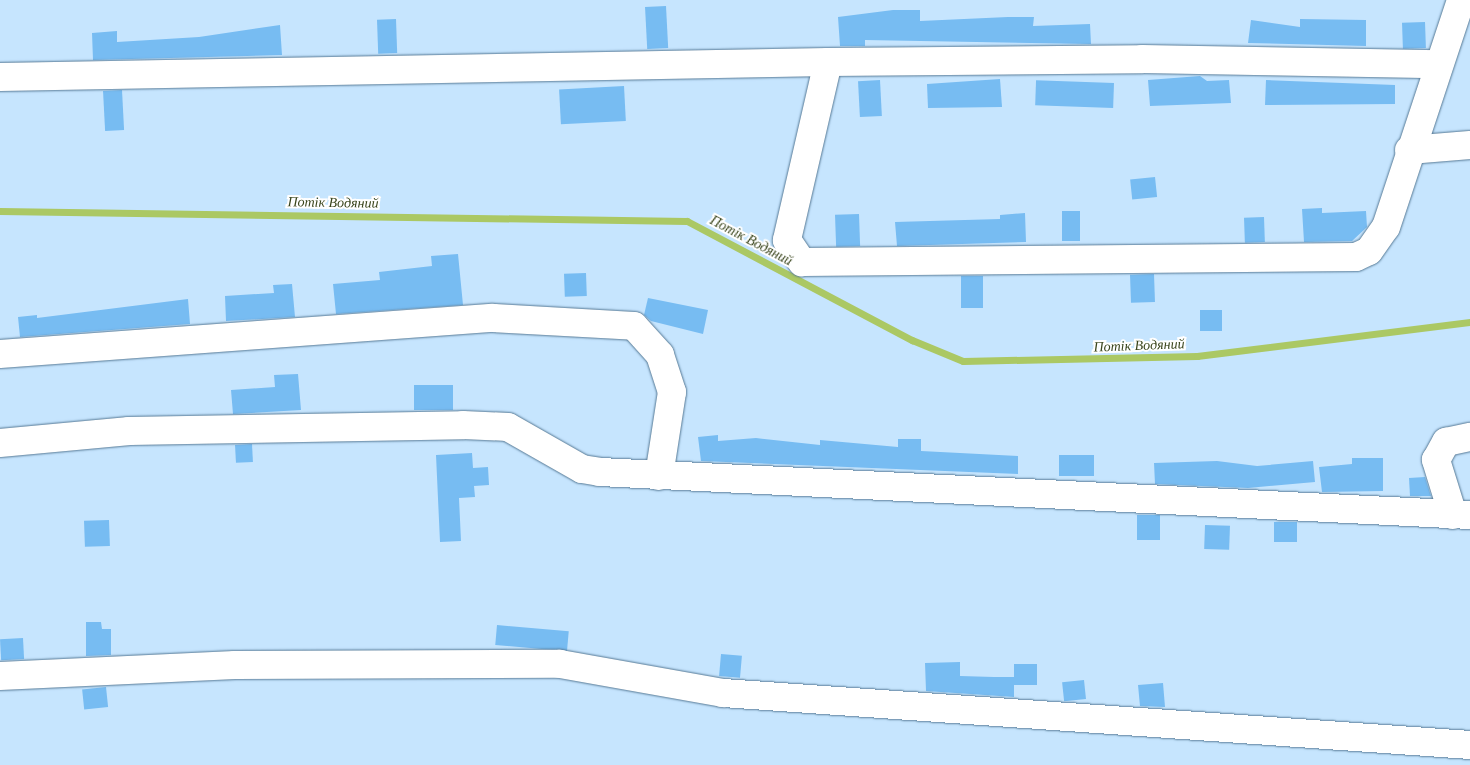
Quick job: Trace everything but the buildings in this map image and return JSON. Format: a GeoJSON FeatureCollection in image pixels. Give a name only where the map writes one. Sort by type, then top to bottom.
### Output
{"type":"FeatureCollection","features":[{"type":"Feature","properties":{"kind":"street"},"geometry":{"type":"LineString","coordinates":[[828,62],[787,240],[796,257],[811,264],[1356,257],[1380,240],[1461,0]]}},
{"type":"Feature","properties":{"kind":"street"},"geometry":{"type":"LineString","coordinates":[[0,77],[828,62],[1142,59],[1439,64]]}},
{"type":"Feature","properties":{"kind":"street"},"geometry":{"type":"LineString","coordinates":[[1409,150],[1470,145]]}},
{"type":"Feature","properties":{"kind":"street"},"geometry":{"type":"LineString","coordinates":[[0,354],[493,318],[634,326],[660,355],[672,392],[659,476]]}},
{"type":"Feature","properties":{"kind":"street"},"geometry":{"type":"LineString","coordinates":[[0,443],[129,431],[463,425],[508,427],[582,469],[659,476],[1461,515],[1436,460],[1446,442],[1470,437]]}},
{"type":"Feature","properties":{"kind":"street"},"geometry":{"type":"LineString","coordinates":[[0,676],[235,664],[560,664],[722,693],[1470,745]]}},
{"type":"Feature","properties":{"kind":"waterway","name":"Потік Водяний"},"geometry":{"type":"LineString","coordinates":[[0,211],[687,221],[912,340],[963,361],[1197,356],[1470,322]]}}]}
